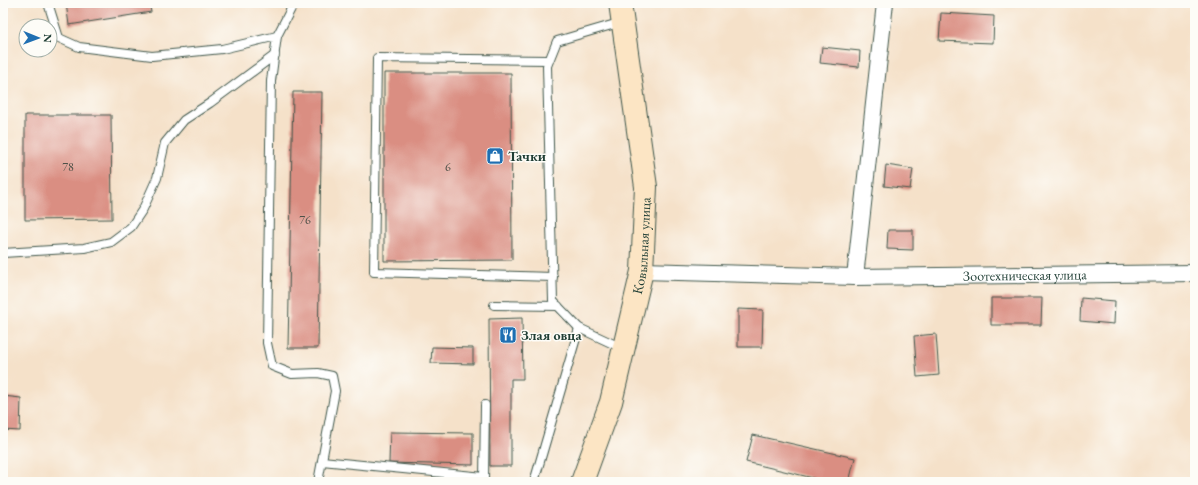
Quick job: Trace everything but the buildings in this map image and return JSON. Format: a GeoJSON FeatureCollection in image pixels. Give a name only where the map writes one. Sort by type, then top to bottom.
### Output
{"type":"FeatureCollection","features":[{"type":"Feature","properties":{"kind":"main road","name":"Ковыльная улица"},"geometry":{"type":"LineString","coordinates":[[582,482],[611,402],[642,271],[646,186],[621,12]]}},
{"type":"Feature","properties":{"kind":"street"},"geometry":{"type":"LineString","coordinates":[[855,277],[885,3]]}},
{"type":"Feature","properties":{"kind":"street","name":"Зоотехническая улица"},"geometry":{"type":"LineString","coordinates":[[642,271],[855,277],[1195,273]]}},
{"type":"Feature","properties":{"kind":"lane"},"geometry":{"type":"LineString","coordinates":[[48,3],[60,38],[79,47],[152,56],[222,49],[277,36]]}},
{"type":"Feature","properties":{"kind":"lane"},"geometry":{"type":"LineString","coordinates":[[294,3],[277,36],[271,81],[267,343],[272,366],[292,374],[318,373],[332,376],[334,391],[318,482]]}},
{"type":"Feature","properties":{"kind":"lane"},"geometry":{"type":"LineString","coordinates":[[621,12],[557,41],[547,66],[553,301],[579,328],[624,348]]}},
{"type":"Feature","properties":{"kind":"lane"},"geometry":{"type":"LineString","coordinates":[[3,253],[84,248],[111,242],[131,227],[143,209],[157,178],[165,143],[184,120],[210,103],[275,55]]}},
{"type":"Feature","properties":{"kind":"lane"},"geometry":{"type":"LineString","coordinates":[[549,60],[377,58],[374,272],[553,277]]}},
{"type":"Feature","properties":{"kind":"lane"},"geometry":{"type":"LineString","coordinates":[[494,305],[558,306]]}},
{"type":"Feature","properties":{"kind":"lane"},"geometry":{"type":"LineString","coordinates":[[534,482],[579,328]]}},
{"type":"Feature","properties":{"kind":"lane"},"geometry":{"type":"LineString","coordinates":[[322,461],[484,479],[485,405]]}},
{"type":"Feature","properties":{"kind":"place","name":"Тачки"},"geometry":{"type":"Point","coordinates":[495,156]}},
{"type":"Feature","properties":{"kind":"place","name":"Злая овца"},"geometry":{"type":"Point","coordinates":[508,335]}}]}
